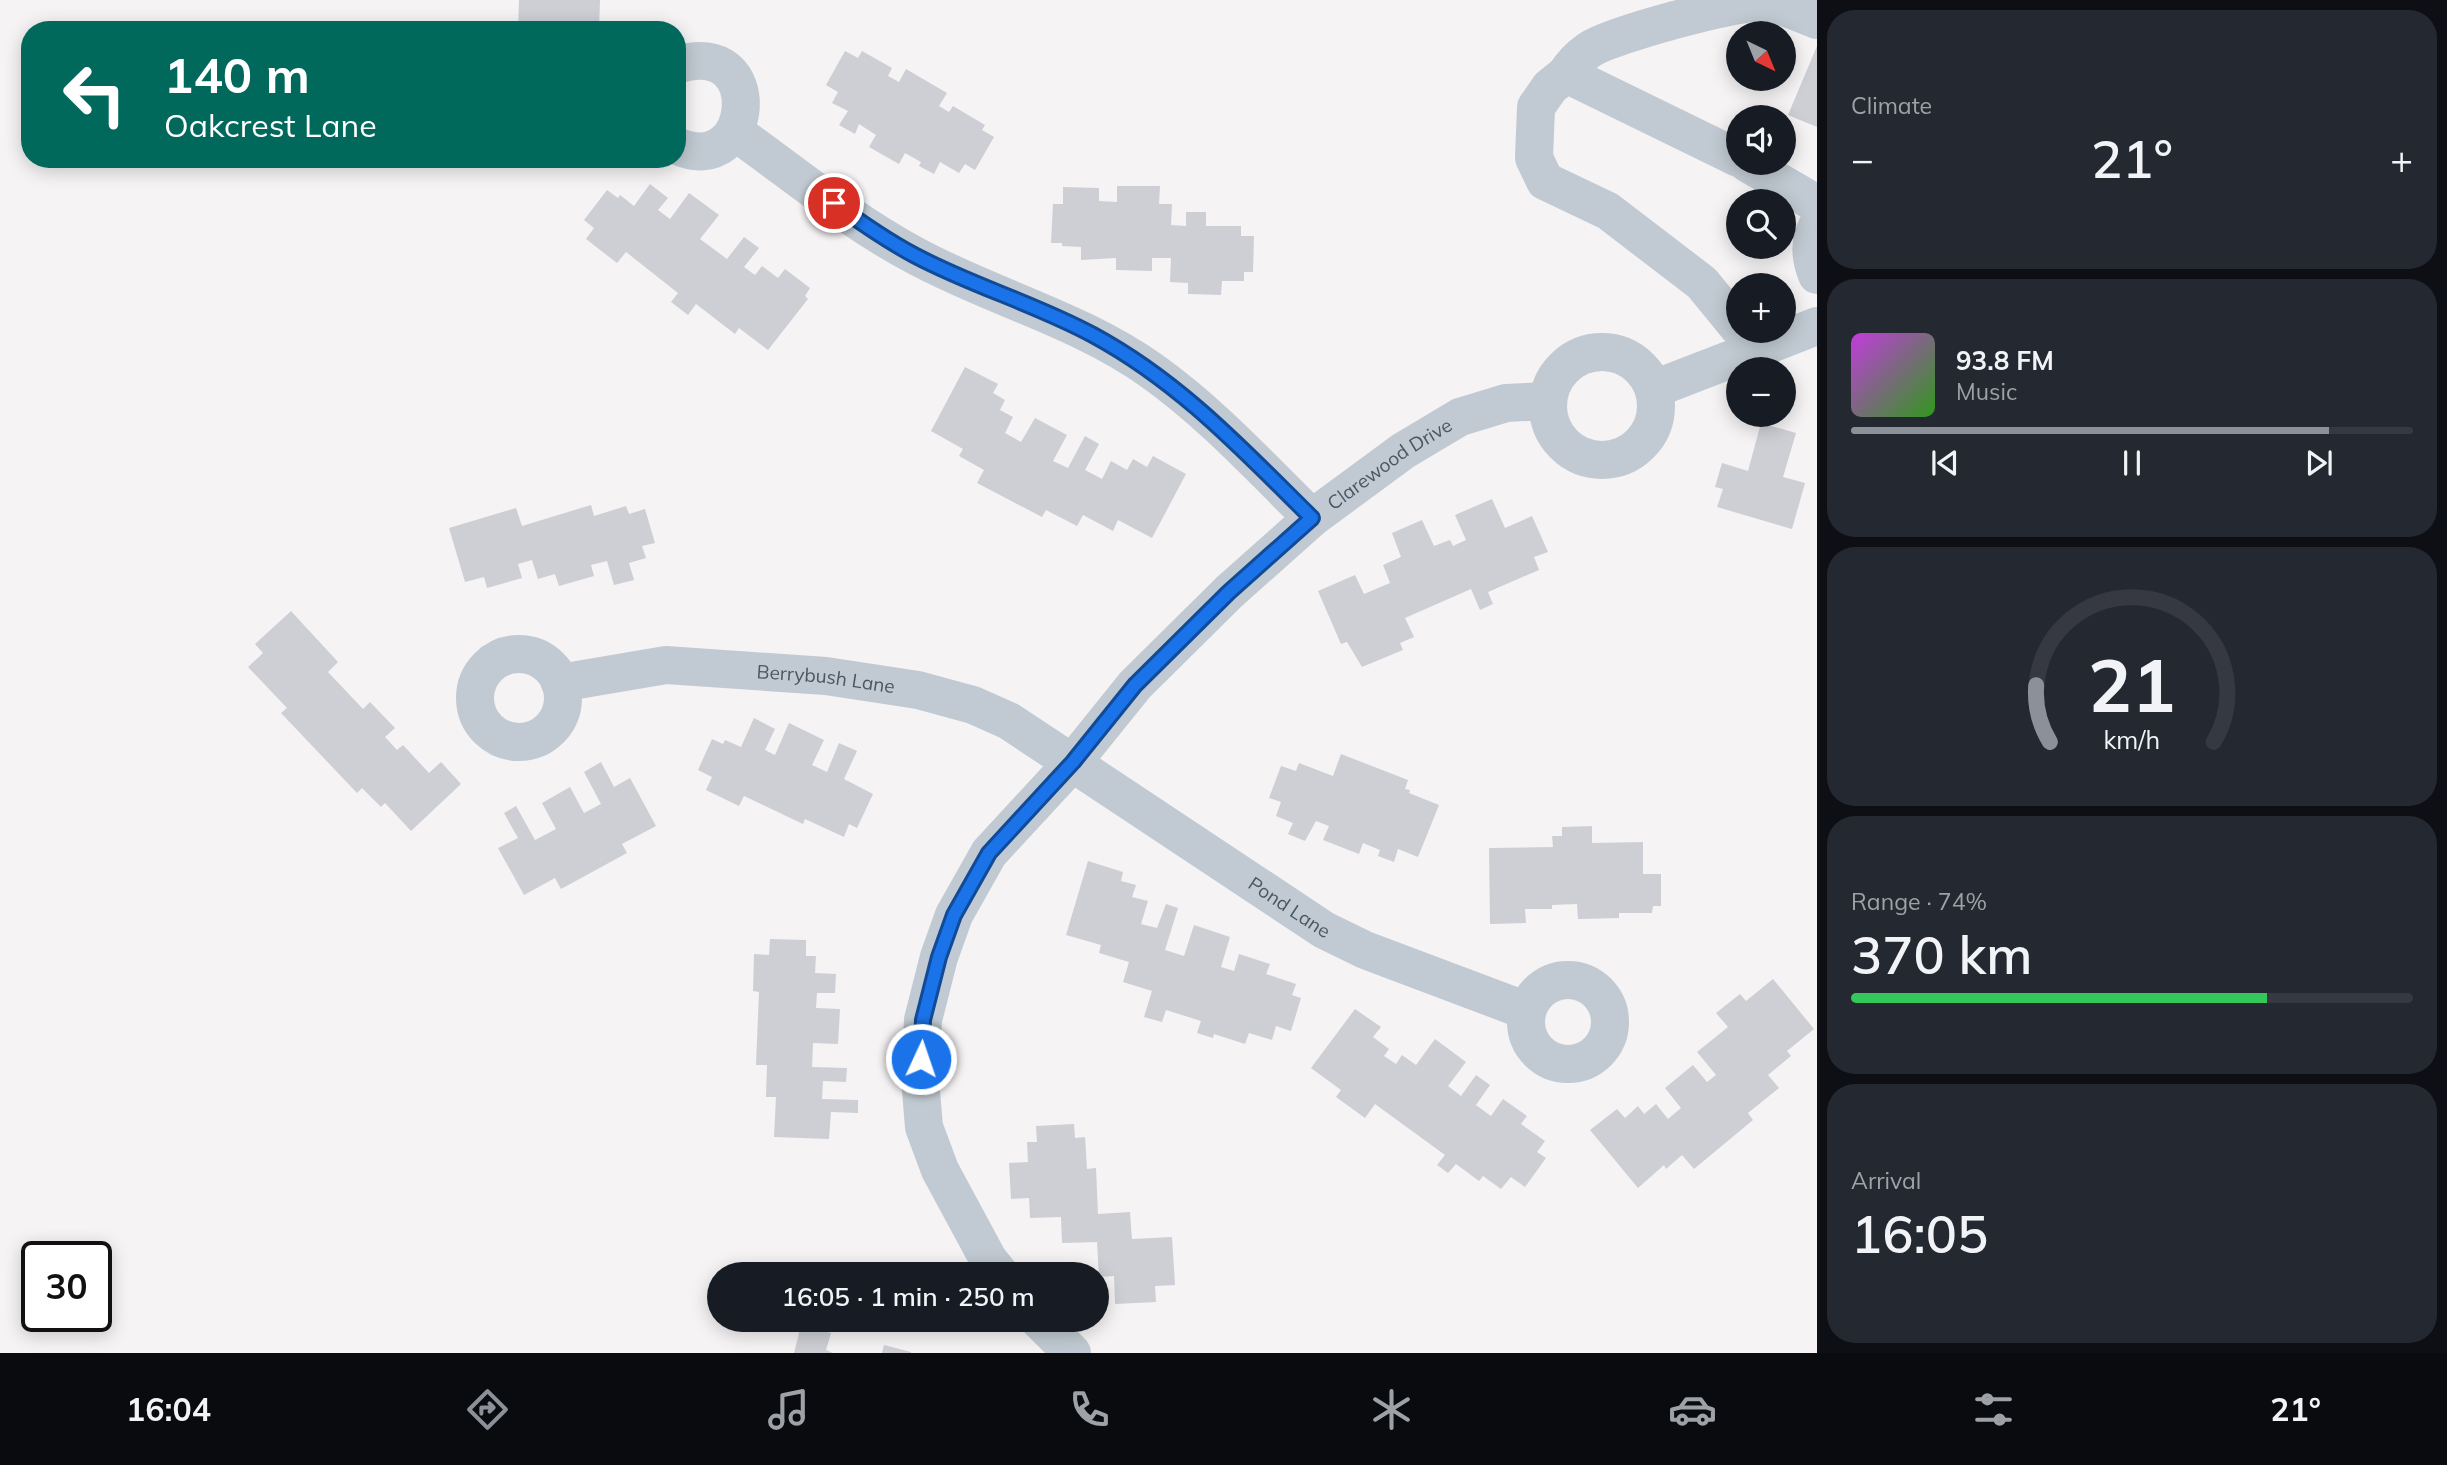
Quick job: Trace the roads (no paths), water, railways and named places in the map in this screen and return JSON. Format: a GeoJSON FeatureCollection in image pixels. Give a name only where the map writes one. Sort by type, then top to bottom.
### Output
{"type":"FeatureCollection","features":[{"type":"Feature","properties":{"kind":"street"},"geometry":{"type":"LineString","coordinates":[[1726,313],[1702,283],[1608,211],[1545,181],[1534,158],[1536,107],[1550,86],[1590,49],[1633,33],[1726,5],[1765,2],[1817,20]]}},
{"type":"Feature","properties":{"kind":"street"},"geometry":{"type":"LineString","coordinates":[[686,62],[707,61],[721,66],[732,76],[740,89],[743,103],[741,118],[734,132],[724,142],[710,149],[695,151],[686,148]]}},
{"type":"Feature","properties":{"kind":"street"},"geometry":{"type":"LineString","coordinates":[[1566,74],[1726,152]]}},
{"type":"Feature","properties":{"kind":"street"},"geometry":{"type":"LineString","coordinates":[[734,132],[874,232],[915,256],[1093,335],[1151,370],[1202,410],[1312,518]]}},
{"type":"Feature","properties":{"kind":"street"},"geometry":{"type":"LineString","coordinates":[[1767,175],[1817,204]]}},
{"type":"Feature","properties":{"kind":"street"},"geometry":{"type":"LineString","coordinates":[[1817,226],[1813,235],[1811,260],[1817,275]]}},
{"type":"Feature","properties":{"kind":"street"},"geometry":{"type":"LineString","coordinates":[[1796,329],[1817,326]]}},
{"type":"Feature","properties":{"kind":"street"},"geometry":{"type":"LineString","coordinates":[[1654,389],[1733,343]]}},
{"type":"Feature","properties":{"kind":"street"},"geometry":{"type":"LineString","coordinates":[[1597,352],[1615,353],[1631,360],[1645,373],[1654,389],[1657,407],[1654,425],[1645,440],[1632,452],[1616,460],[1598,461],[1581,457],[1566,448],[1555,435],[1549,418],[1548,401],[1553,383],[1563,368],[1578,357],[1597,352]]}},
{"type":"Feature","properties":{"kind":"street","name":"Clarewood Drive"},"geometry":{"type":"LineString","coordinates":[[990,1262],[940,1170],[924,1127],[920,1079],[923,1020],[939,957],[954,915],[989,853],[1073,762],[1135,685],[1229,592],[1312,518],[1403,451],[1461,417],[1506,403],[1548,401]]}},
{"type":"Feature","properties":{"kind":"street","name":"Berrybush Lane"},"geometry":{"type":"LineString","coordinates":[[560,683],[666,665],[839,678],[918,690],[972,705],[1009,721],[1073,762]]}},
{"type":"Feature","properties":{"kind":"street","name":"Pond Lane"},"geometry":{"type":"LineString","coordinates":[[1073,762],[1324,930],[1365,950],[1527,1011]]}},
{"type":"Feature","properties":{"kind":"street"},"geometry":{"type":"LineString","coordinates":[[1051,1332],[1072,1353]]}}]}
